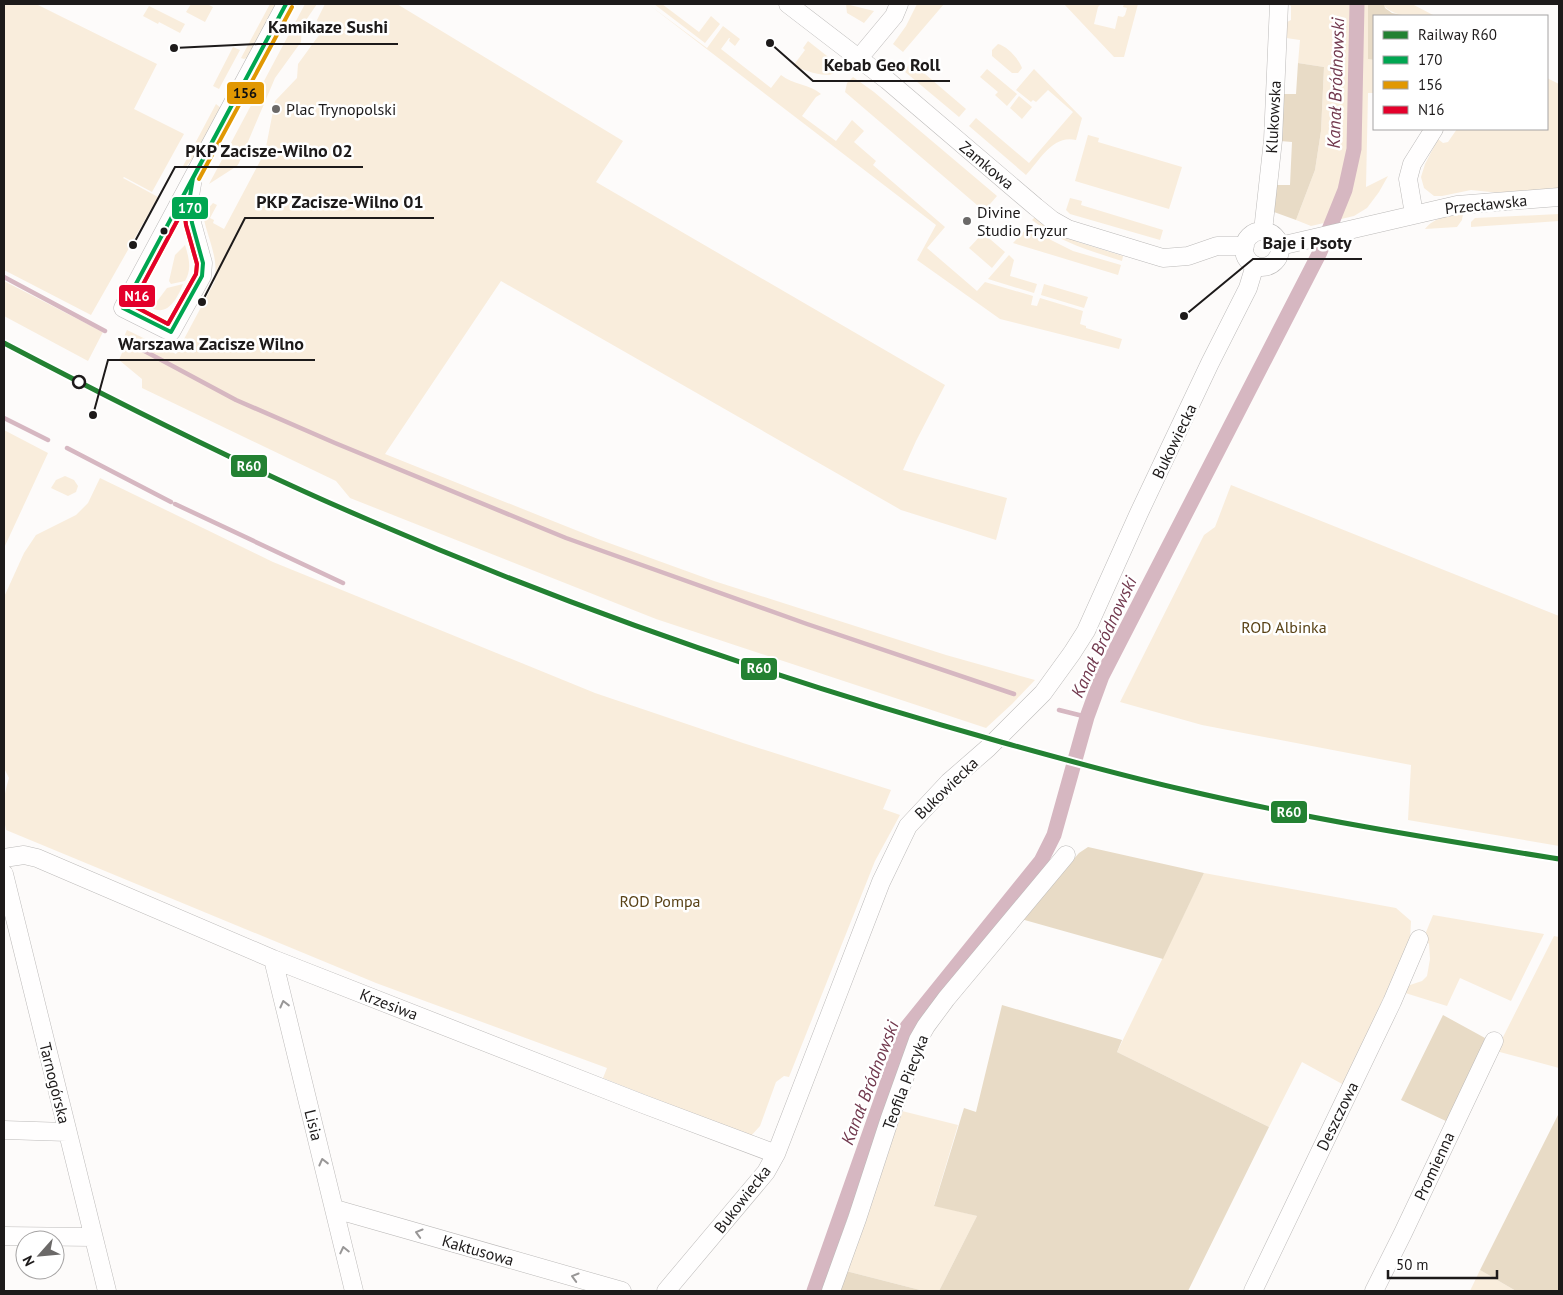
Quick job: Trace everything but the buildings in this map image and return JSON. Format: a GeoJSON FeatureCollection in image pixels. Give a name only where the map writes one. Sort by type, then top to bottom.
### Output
{"type":"FeatureCollection","features":[{"type":"Feature","properties":{"kind":"street"},"geometry":{"type":"LineString","coordinates":[[193,178],[189,202],[192,223],[203,263],[202,276],[171,332],[123,308],[286,4]]}},
{"type":"Feature","properties":{"kind":"street","name":"Zamkowa"},"geometry":{"type":"LineString","coordinates":[[788,4],[887,80],[1052,220],[1068,229],[1163,258],[1188,256],[1218,246],[1245,246]]}},
{"type":"Feature","properties":{"kind":"street"},"geometry":{"type":"LineString","coordinates":[[859,58],[894,16],[899,4]]}},
{"type":"Feature","properties":{"kind":"street","name":"Klukowska"},"geometry":{"type":"LineString","coordinates":[[1263,231],[1273,140],[1279,4]]}},
{"type":"Feature","properties":{"kind":"street"},"geometry":{"type":"LineString","coordinates":[[1280,246],[1414,214],[1408,179],[1412,164],[1433,130]]}},
{"type":"Feature","properties":{"kind":"street","name":"Przecławska"},"geometry":{"type":"LineString","coordinates":[[1414,214],[1457,205],[1559,196]]}},
{"type":"Feature","properties":{"kind":"street"},"geometry":{"type":"LineString","coordinates":[[1259,231],[1274,235],[1280,246],[1280,252],[1273,263],[1261,266],[1255,265],[1247,258],[1245,246],[1248,238],[1259,231]]}},
{"type":"Feature","properties":{"kind":"street","name":"Bukowiecka"},"geometry":{"type":"LineString","coordinates":[[666,1291],[766,1172],[776,1154],[881,882],[908,826],[949,782],[988,748],[1043,693],[1086,631],[1139,513],[1248,288],[1255,265]]}},
{"type":"Feature","properties":{"kind":"street","name":"Krzesiwa"},"geometry":{"type":"LineString","coordinates":[[4,858],[24,855],[37,858],[273,959],[374,990],[643,1104],[776,1154]]}},
{"type":"Feature","properties":{"kind":"street","name":"Teofila Piecyka"},"geometry":{"type":"LineString","coordinates":[[831,1291],[918,1040],[946,999],[1066,855]]}},
{"type":"Feature","properties":{"kind":"street","name":"Tarnogórska"},"geometry":{"type":"LineString","coordinates":[[4,874],[11,934],[67,1132],[107,1291]]}},
{"type":"Feature","properties":{"kind":"street","name":"Deszczowa"},"geometry":{"type":"LineString","coordinates":[[1253,1291],[1392,1002],[1419,939]]}},
{"type":"Feature","properties":{"kind":"street","name":"Lisia"},"geometry":{"type":"LineString","coordinates":[[273,959],[354,1291]]}},
{"type":"Feature","properties":{"kind":"street","name":"Promienna"},"geometry":{"type":"LineString","coordinates":[[1374,1291],[1494,1040]]}},
{"type":"Feature","properties":{"kind":"street"},"geometry":{"type":"LineString","coordinates":[[4,1130],[67,1132]]}},
{"type":"Feature","properties":{"kind":"street","name":"Kaktusowa"},"geometry":{"type":"LineString","coordinates":[[334,1209],[622,1291]]}},
{"type":"Feature","properties":{"kind":"street"},"geometry":{"type":"LineString","coordinates":[[4,1236],[93,1237]]}},
{"type":"Feature","properties":{"kind":"green space"},"geometry":{"type":"Polygon","coordinates":[[[4,4],[36,4],[157,64],[134,109],[184,134],[152,192],[123,178],[158,197],[91,315],[4,270],[4,4]]]}},
{"type":"Feature","properties":{"kind":"green space"},"geometry":{"type":"Polygon","coordinates":[[[191,4],[207,4],[213,7],[205,22],[186,12],[191,4]]]}},
{"type":"Feature","properties":{"kind":"green space"},"geometry":{"type":"Polygon","coordinates":[[[270,4],[277,4],[247,58],[241,58],[270,4]]]}},
{"type":"Feature","properties":{"kind":"green space"},"geometry":{"type":"Polygon","coordinates":[[[305,4],[317,4],[302,26],[301,42],[275,78],[239,163],[209,184],[305,4]]]}},
{"type":"Feature","properties":{"kind":"green space"},"geometry":{"type":"Polygon","coordinates":[[[325,4],[397,4],[623,141],[596,182],[945,385],[903,470],[1007,498],[996,540],[901,510],[501,281],[385,454],[598,539],[714,581],[946,655],[1035,680],[1012,704],[986,728],[656,619],[350,498],[336,481],[142,388],[142,379],[119,360],[124,348],[120,346],[127,330],[176,354],[215,281],[214,255],[203,214],[213,203],[217,205],[210,218],[214,220],[213,223],[224,229],[267,148],[275,101],[297,78],[298,64],[322,31],[317,20],[325,4]]]}},
{"type":"Feature","properties":{"kind":"green space"},"geometry":{"type":"Polygon","coordinates":[[[648,4],[707,48],[723,26],[740,39],[735,46],[729,41],[729,38],[721,49],[771,88],[781,75],[817,91],[821,94],[816,97],[802,116],[836,141],[852,120],[864,131],[854,142],[876,161],[873,165],[945,227],[927,248],[977,291],[985,282],[1033,296],[1031,305],[1037,306],[1040,298],[1083,311],[1080,324],[1086,326],[1086,328],[1122,339],[1119,349],[1000,319],[917,260],[936,225],[648,4]]]}},
{"type":"Feature","properties":{"kind":"green space"},"geometry":{"type":"Polygon","coordinates":[[[654,4],[662,4],[699,32],[711,16],[720,24],[705,43],[654,4]]]}},
{"type":"Feature","properties":{"kind":"green space"},"geometry":{"type":"Polygon","coordinates":[[[846,4],[874,11],[864,23],[847,13],[846,4]]]}},
{"type":"Feature","properties":{"kind":"green space"},"geometry":{"type":"Polygon","coordinates":[[[917,4],[944,4],[903,52],[893,44],[906,26],[917,4]]]}},
{"type":"Feature","properties":{"kind":"green space"},"geometry":{"type":"Polygon","coordinates":[[[1064,4],[1101,4],[1098,7],[1094,24],[1115,29],[1118,16],[1123,17],[1125,15],[1127,8],[1123,7],[1124,4],[1138,4],[1124,57],[1114,57],[1064,4]]]}},
{"type":"Feature","properties":{"kind":"green space"},"geometry":{"type":"Polygon","coordinates":[[[1288,4],[1368,4],[1368,59],[1373,60],[1373,93],[1368,93],[1366,187],[1388,176],[1367,208],[1354,216],[1311,226],[1296,220],[1315,170],[1321,131],[1324,67],[1298,63],[1300,40],[1286,38],[1287,22],[1291,20],[1291,6],[1288,4]]]}},
{"type":"Feature","properties":{"kind":"green space"},"geometry":{"type":"Polygon","coordinates":[[[1384,4],[1412,4],[1433,15],[1402,15],[1385,7],[1384,4]]]}},
{"type":"Feature","properties":{"kind":"green space"},"geometry":{"type":"Polygon","coordinates":[[[149,6],[185,24],[180,33],[143,16],[149,6]]]}},
{"type":"Feature","properties":{"kind":"green space"},"geometry":{"type":"Polygon","coordinates":[[[808,41],[841,67],[837,72],[825,75],[793,66],[805,50],[803,48],[808,41]]]}},
{"type":"Feature","properties":{"kind":"green space"},"geometry":{"type":"Polygon","coordinates":[[[998,44],[1009,50],[1018,61],[1022,68],[1018,73],[1012,73],[992,56],[992,50],[998,44]]]}},
{"type":"Feature","properties":{"kind":"green space"},"geometry":{"type":"Polygon","coordinates":[[[233,47],[240,50],[219,89],[213,86],[233,47]]]}},
{"type":"Feature","properties":{"kind":"green space"},"geometry":{"type":"Polygon","coordinates":[[[911,62],[966,109],[959,117],[904,71],[911,62]]]}},
{"type":"Feature","properties":{"kind":"green space"},"geometry":{"type":"Polygon","coordinates":[[[987,69],[1017,94],[1007,106],[995,95],[998,92],[980,77],[987,69]]]}},
{"type":"Feature","properties":{"kind":"green space"},"geometry":{"type":"Polygon","coordinates":[[[1034,69],[1082,118],[1076,140],[1068,139],[1054,145],[1041,156],[1026,175],[969,126],[976,118],[1029,163],[1073,112],[1048,90],[1036,102],[1033,100],[1031,102],[1016,90],[1034,69]]]}},
{"type":"Feature","properties":{"kind":"green space"},"geometry":{"type":"Polygon","coordinates":[[[853,77],[874,92],[997,196],[984,211],[845,92],[847,83],[853,77]]]}},
{"type":"Feature","properties":{"kind":"green space"},"geometry":{"type":"Polygon","coordinates":[[[1548,78],[1559,84],[1559,188],[1500,193],[1471,190],[1434,196],[1424,188],[1421,177],[1425,164],[1438,139],[1443,143],[1448,142],[1456,130],[1548,130],[1548,78]]]}},
{"type":"Feature","properties":{"kind":"green space"},"geometry":{"type":"Polygon","coordinates":[[[1019,96],[1032,107],[1022,119],[1010,108],[1019,96]]]}},
{"type":"Feature","properties":{"kind":"green space"},"geometry":{"type":"Polygon","coordinates":[[[216,104],[221,108],[198,151],[186,167],[183,166],[216,104]]]}},
{"type":"Feature","properties":{"kind":"green space"},"geometry":{"type":"Polygon","coordinates":[[[1088,135],[1099,138],[1098,142],[1182,167],[1169,209],[1075,181],[1088,135]]]}},
{"type":"Feature","properties":{"kind":"green space"},"geometry":{"type":"Polygon","coordinates":[[[1070,198],[1082,201],[1081,205],[1163,230],[1160,240],[1070,214],[1066,210],[1070,198]]]}},
{"type":"Feature","properties":{"kind":"green space"},"geometry":{"type":"Polygon","coordinates":[[[1463,214],[1462,220],[1457,227],[1425,229],[1433,222],[1448,216],[1463,214]]]}},
{"type":"Feature","properties":{"kind":"green space"},"geometry":{"type":"Polygon","coordinates":[[[1559,214],[1559,221],[1471,227],[1471,222],[1475,218],[1559,214]]]}},
{"type":"Feature","properties":{"kind":"green space"},"geometry":{"type":"Polygon","coordinates":[[[1035,217],[1056,232],[1078,242],[1123,256],[1122,261],[1086,249],[1054,235],[1032,220],[1035,217]]]}},
{"type":"Feature","properties":{"kind":"green space"},"geometry":{"type":"Polygon","coordinates":[[[1030,225],[1051,240],[1073,251],[1121,265],[1118,275],[1013,243],[1030,225]]]}},
{"type":"Feature","properties":{"kind":"green space"},"geometry":{"type":"Polygon","coordinates":[[[983,233],[1005,252],[992,268],[969,248],[983,233]]]}},
{"type":"Feature","properties":{"kind":"green space"},"geometry":{"type":"Polygon","coordinates":[[[185,245],[188,254],[189,272],[185,281],[171,284],[169,281],[175,255],[185,245]]]}},
{"type":"Feature","properties":{"kind":"green space"},"geometry":{"type":"Polygon","coordinates":[[[1009,255],[1014,260],[1010,276],[1037,284],[1034,293],[988,279],[1009,255]]]}},
{"type":"Feature","properties":{"kind":"green space"},"geometry":{"type":"Polygon","coordinates":[[[4,281],[103,332],[88,361],[4,316],[4,281]]]}},
{"type":"Feature","properties":{"kind":"green space"},"geometry":{"type":"Polygon","coordinates":[[[183,284],[175,300],[168,308],[158,310],[152,308],[167,288],[183,284]]]}},
{"type":"Feature","properties":{"kind":"green space"},"geometry":{"type":"Polygon","coordinates":[[[1044,284],[1088,297],[1084,308],[1041,295],[1044,284]]]}},
{"type":"Feature","properties":{"kind":"green space"},"geometry":{"type":"Polygon","coordinates":[[[4,430],[48,453],[4,548],[4,430]]]}},
{"type":"Feature","properties":{"kind":"green space"},"geometry":{"type":"Polygon","coordinates":[[[65,476],[74,480],[78,486],[76,492],[68,496],[51,488],[56,480],[65,476]]]}},
{"type":"Feature","properties":{"kind":"green space","name":"ROD Pompa"},"geometry":{"type":"Polygon","coordinates":[[[100,478],[273,562],[595,693],[891,790],[883,809],[900,815],[875,861],[789,1077],[784,1076],[776,1082],[760,1126],[750,1137],[603,1078],[607,1068],[376,983],[6,830],[4,804],[9,778],[4,768],[4,597],[24,553],[36,535],[76,515],[88,503],[100,478]]]}},
{"type":"Feature","properties":{"kind":"green space","name":"ROD Albinka"},"geometry":{"type":"Polygon","coordinates":[[[1231,485],[1559,616],[1559,846],[1408,820],[1411,765],[1202,725],[1120,702],[1204,535],[1215,527],[1231,485]]]}},
{"type":"Feature","properties":{"kind":"green space"},"geometry":{"type":"Polygon","coordinates":[[[1204,873],[1396,908],[1411,921],[1410,940],[1344,1085],[1302,1062],[1269,1127],[1117,1052],[1204,873]]]}},
{"type":"Feature","properties":{"kind":"green space"},"geometry":{"type":"Polygon","coordinates":[[[1433,915],[1544,934],[1511,1001],[1460,978],[1447,1006],[1402,992],[1404,987],[1422,981],[1427,976],[1430,959],[1429,944],[1424,937],[1433,915]]]}},
{"type":"Feature","properties":{"kind":"green space"},"geometry":{"type":"Polygon","coordinates":[[[1554,936],[1559,937],[1559,1068],[1496,1051],[1554,936]]]}},
{"type":"Feature","properties":{"kind":"green space"},"geometry":{"type":"Polygon","coordinates":[[[898,1110],[958,1125],[934,1205],[977,1216],[939,1291],[924,1291],[842,1270],[898,1110]]]}},
{"type":"Feature","properties":{"kind":"green space"},"geometry":{"type":"Polygon","coordinates":[[[1480,1270],[1516,1291],[1470,1291],[1480,1270]]]}},
{"type":"Feature","properties":{"kind":"shaded area"},"geometry":{"type":"Polygon","coordinates":[[[1368,4],[1384,4],[1385,8],[1392,13],[1402,15],[1373,15],[1373,60],[1368,59],[1368,4]]]}},
{"type":"Feature","properties":{"kind":"shaded area"},"geometry":{"type":"Polygon","coordinates":[[[1298,63],[1324,67],[1321,131],[1315,170],[1296,220],[1274,212],[1277,185],[1290,185],[1292,142],[1280,141],[1282,94],[1296,94],[1298,63]]]}},
{"type":"Feature","properties":{"kind":"shaded area"},"geometry":{"type":"Polygon","coordinates":[[[1088,847],[1204,873],[1163,959],[1021,919],[1079,853],[1088,847]]]}},
{"type":"Feature","properties":{"kind":"shaded area"},"geometry":{"type":"Polygon","coordinates":[[[1002,1005],[1122,1040],[1117,1052],[1269,1127],[1188,1291],[939,1291],[977,1216],[934,1206],[964,1108],[976,1112],[1002,1005]]]}},
{"type":"Feature","properties":{"kind":"shaded area"},"geometry":{"type":"Polygon","coordinates":[[[1443,1015],[1485,1038],[1476,1066],[1448,1122],[1401,1100],[1443,1015]]]}},
{"type":"Feature","properties":{"kind":"shaded area"},"geometry":{"type":"Polygon","coordinates":[[[1559,1113],[1559,1291],[1516,1291],[1480,1270],[1559,1113]]]}},
{"type":"Feature","properties":{"kind":"shaded area"},"geometry":{"type":"Polygon","coordinates":[[[842,1270],[924,1291],[836,1291],[842,1270]]]}},
{"type":"Feature","properties":{"kind":"waterway","name":"Kanał Bródnowski"},"geometry":{"type":"LineString","coordinates":[[814,1291],[907,1027],[1041,861],[1054,835],[1087,717],[1102,676],[1320,252],[1345,190],[1354,149],[1357,4]]}},
{"type":"Feature","properties":{"kind":"waterway"},"geometry":{"type":"LineString","coordinates":[[4,277],[105,331]]}},
{"type":"Feature","properties":{"kind":"waterway"},"geometry":{"type":"LineString","coordinates":[[124,340],[236,400],[566,538],[807,624],[1014,694]]}},
{"type":"Feature","properties":{"kind":"waterway"},"geometry":{"type":"LineString","coordinates":[[4,418],[48,440]]}},
{"type":"Feature","properties":{"kind":"waterway"},"geometry":{"type":"LineString","coordinates":[[67,448],[171,502]]}},
{"type":"Feature","properties":{"kind":"waterway"},"geometry":{"type":"LineString","coordinates":[[175,504],[343,583]]}},
{"type":"Feature","properties":{"kind":"waterway"},"geometry":{"type":"LineString","coordinates":[[1059,710],[1087,717]]}},
{"type":"Feature","properties":{"kind":"rail line","name":"R60"},"geometry":{"type":"LineString","coordinates":[[4,343],[185,435],[369,520],[446,553],[602,614],[760,669],[920,719],[1162,785],[1324,819],[1559,859]]}},
{"type":"Feature","properties":{"kind":"transit line","name":"170"},"geometry":{"type":"LineString","coordinates":[[286,4],[193,178],[189,202],[192,223],[203,263],[202,276],[171,332],[123,308],[286,4]]}},
{"type":"Feature","properties":{"kind":"transit line","name":"156"},"geometry":{"type":"LineString","coordinates":[[199,179],[292,7]]}},
{"type":"Feature","properties":{"kind":"transit line","name":"156"},"geometry":{"type":"LineString","coordinates":[[184,208],[186,225],[197,264],[196,274],[168,324],[132,305],[184,208]]}},
{"type":"Feature","properties":{"kind":"transit line","name":"N16"},"geometry":{"type":"LineString","coordinates":[[184,208],[186,225],[197,264],[196,274],[168,324],[132,305],[184,208]]}},
{"type":"Feature","properties":{"kind":"place","name":"Kebab Geo Roll"},"geometry":{"type":"Point","coordinates":[770,43]}},
{"type":"Feature","properties":{"kind":"place","name":"Kamikaze Sushi"},"geometry":{"type":"Point","coordinates":[174,48]}},
{"type":"Feature","properties":{"kind":"place","name":"Plac Trynopolski"},"geometry":{"type":"Point","coordinates":[276,109]}},
{"type":"Feature","properties":{"kind":"place","name":"Divine Studio Fryzur"},"geometry":{"type":"Point","coordinates":[967,221]}},
{"type":"Feature","properties":{"kind":"place","name":"PKP Zacisze-Wilno 02"},"geometry":{"type":"Point","coordinates":[133,245]}},
{"type":"Feature","properties":{"kind":"place","name":"PKP Zacisze-Wilno 01"},"geometry":{"type":"Point","coordinates":[202,302]}},
{"type":"Feature","properties":{"kind":"place","name":"Baje i Psoty"},"geometry":{"type":"Point","coordinates":[1184,316]}},
{"type":"Feature","properties":{"kind":"place","name":"Warszawa Zacisze Wilno"},"geometry":{"type":"Point","coordinates":[93,415]}}]}
